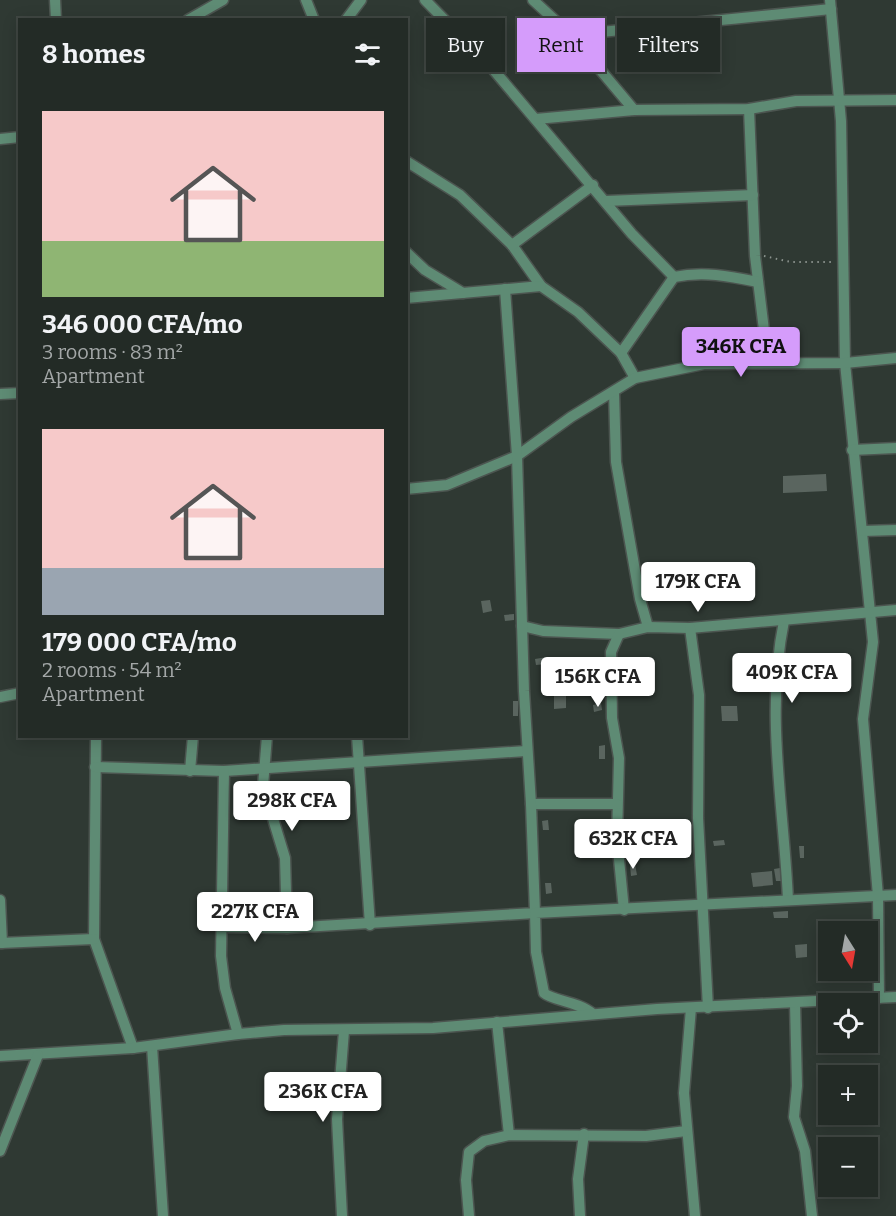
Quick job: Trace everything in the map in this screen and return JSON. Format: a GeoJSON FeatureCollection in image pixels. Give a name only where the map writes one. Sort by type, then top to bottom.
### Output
{"type":"FeatureCollection","features":[{"type":"Feature","properties":{"kind":"street"},"geometry":{"type":"LineString","coordinates":[[55,0],[56,18]]}},
{"type":"Feature","properties":{"kind":"street"},"geometry":{"type":"LineString","coordinates":[[192,18],[223,0]]}},
{"type":"Feature","properties":{"kind":"street"},"geometry":{"type":"LineString","coordinates":[[306,0],[313,18]]}},
{"type":"Feature","properties":{"kind":"street"},"geometry":{"type":"LineString","coordinates":[[348,18],[361,0]]}},
{"type":"Feature","properties":{"kind":"street"},"geometry":{"type":"LineString","coordinates":[[425,0],[492,68],[632,234],[674,277]]}},
{"type":"Feature","properties":{"kind":"street"},"geometry":{"type":"LineString","coordinates":[[533,0],[553,18]]}},
{"type":"Feature","properties":{"kind":"street"},"geometry":{"type":"LineString","coordinates":[[605,31],[831,4],[839,101],[845,269],[845,363],[852,450],[872,612],[872,659],[863,719],[878,896],[879,998]]}},
{"type":"Feature","properties":{"kind":"street"},"geometry":{"type":"LineString","coordinates":[[602,72],[634,110]]}},
{"type":"Feature","properties":{"kind":"street"},"geometry":{"type":"LineString","coordinates":[[536,119],[634,110],[749,109],[796,101],[896,100]]}},
{"type":"Feature","properties":{"kind":"street"},"geometry":{"type":"LineString","coordinates":[[749,109],[755,256],[768,363]]}},
{"type":"Feature","properties":{"kind":"street"},"geometry":{"type":"LineString","coordinates":[[0,139],[18,137]]}},
{"type":"Feature","properties":{"kind":"street"},"geometry":{"type":"LineString","coordinates":[[408,162],[460,195],[512,245],[541,286],[578,312],[621,353],[635,378]]}},
{"type":"Feature","properties":{"kind":"street"},"geometry":{"type":"LineString","coordinates":[[512,245],[593,185]]}},
{"type":"Feature","properties":{"kind":"street"},"geometry":{"type":"LineString","coordinates":[[606,201],[753,195]]}},
{"type":"Feature","properties":{"kind":"street"},"geometry":{"type":"LineString","coordinates":[[408,254],[425,270],[464,293]]}},
{"type":"Feature","properties":{"kind":"street"},"geometry":{"type":"LineString","coordinates":[[621,353],[674,277],[693,273],[720,274],[758,282]]}},
{"type":"Feature","properties":{"kind":"street"},"geometry":{"type":"LineString","coordinates":[[408,298],[541,286]]}},
{"type":"Feature","properties":{"kind":"street"},"geometry":{"type":"LineString","coordinates":[[505,289],[517,456],[526,751],[531,804],[536,952],[545,995],[574,1002],[593,1014]]}},
{"type":"Feature","properties":{"kind":"street"},"geometry":{"type":"LineString","coordinates":[[408,489],[447,485],[517,456],[571,417],[635,378],[695,365],[845,363],[896,358]]}},
{"type":"Feature","properties":{"kind":"street"},"geometry":{"type":"LineString","coordinates":[[614,392],[616,462],[640,599],[648,627]]}},
{"type":"Feature","properties":{"kind":"street"},"geometry":{"type":"LineString","coordinates":[[0,394],[18,393]]}},
{"type":"Feature","properties":{"kind":"street"},"geometry":{"type":"LineString","coordinates":[[852,450],[896,448]]}},
{"type":"Feature","properties":{"kind":"street"},"geometry":{"type":"LineString","coordinates":[[863,531],[896,530]]}},
{"type":"Feature","properties":{"kind":"street"},"geometry":{"type":"LineString","coordinates":[[522,626],[543,631],[619,634],[648,627],[690,628],[896,609]]}},
{"type":"Feature","properties":{"kind":"street"},"geometry":{"type":"LineString","coordinates":[[784,621],[776,663],[776,746],[788,900]]}},
{"type":"Feature","properties":{"kind":"street"},"geometry":{"type":"LineString","coordinates":[[690,628],[699,687],[698,818],[708,1008]]}},
{"type":"Feature","properties":{"kind":"street"},"geometry":{"type":"LineString","coordinates":[[619,634],[611,652],[612,718],[619,758],[617,804],[619,875],[624,910]]}},
{"type":"Feature","properties":{"kind":"street"},"geometry":{"type":"LineString","coordinates":[[0,697],[18,693]]}},
{"type":"Feature","properties":{"kind":"street"},"geometry":{"type":"LineString","coordinates":[[96,738],[94,939],[133,1048]]}},
{"type":"Feature","properties":{"kind":"street"},"geometry":{"type":"LineString","coordinates":[[190,771],[193,738]]}},
{"type":"Feature","properties":{"kind":"street"},"geometry":{"type":"LineString","coordinates":[[267,738],[263,786],[285,858],[287,928]]}},
{"type":"Feature","properties":{"kind":"street"},"geometry":{"type":"LineString","coordinates":[[357,738],[370,925]]}},
{"type":"Feature","properties":{"kind":"street"},"geometry":{"type":"LineString","coordinates":[[95,767],[224,771],[526,751]]}},
{"type":"Feature","properties":{"kind":"street"},"geometry":{"type":"LineString","coordinates":[[224,771],[224,927],[221,956],[225,988],[238,1034]]}},
{"type":"Feature","properties":{"kind":"street"},"geometry":{"type":"LineString","coordinates":[[531,804],[617,804]]}},
{"type":"Feature","properties":{"kind":"street"},"geometry":{"type":"LineString","coordinates":[[224,927],[287,928],[370,925],[896,895]]}},
{"type":"Feature","properties":{"kind":"street"},"geometry":{"type":"LineString","coordinates":[[0,900],[1,943],[94,939]]}},
{"type":"Feature","properties":{"kind":"street"},"geometry":{"type":"LineString","coordinates":[[0,1056],[133,1048],[238,1034],[433,1028],[593,1014],[896,998]]}},
{"type":"Feature","properties":{"kind":"street"},"geometry":{"type":"LineString","coordinates":[[795,1004],[797,1086],[794,1117],[805,1151],[812,1216]]}},
{"type":"Feature","properties":{"kind":"street"},"geometry":{"type":"LineString","coordinates":[[691,1008],[684,1094],[695,1216]]}},
{"type":"Feature","properties":{"kind":"street"},"geometry":{"type":"LineString","coordinates":[[497,1022],[509,1135]]}},
{"type":"Feature","properties":{"kind":"street"},"geometry":{"type":"LineString","coordinates":[[342,1216],[337,1119],[345,1031]]}},
{"type":"Feature","properties":{"kind":"street"},"geometry":{"type":"LineString","coordinates":[[152,1046],[163,1216]]}},
{"type":"Feature","properties":{"kind":"street"},"geometry":{"type":"LineString","coordinates":[[0,1151],[38,1055]]}},
{"type":"Feature","properties":{"kind":"street"},"geometry":{"type":"LineString","coordinates":[[469,1216],[466,1180],[469,1152],[484,1141],[509,1135],[646,1136],[686,1131]]}},
{"type":"Feature","properties":{"kind":"street"},"geometry":{"type":"LineString","coordinates":[[580,1216],[578,1179],[584,1134]]}},
{"type":"Feature","properties":{"kind":"path"},"geometry":{"type":"LineString","coordinates":[[755,256],[792,262],[829,260],[845,269]]}},
{"type":"Feature","properties":{"kind":"building"},"geometry":{"type":"Polygon","coordinates":[[[826,474],[827,491],[783,493],[783,476],[826,474]]]}},
{"type":"Feature","properties":{"kind":"building"},"geometry":{"type":"Polygon","coordinates":[[[490,600],[492,611],[483,613],[481,601],[490,600]]]}},
{"type":"Feature","properties":{"kind":"building"},"geometry":{"type":"Polygon","coordinates":[[[514,614],[514,620],[505,621],[504,615],[514,614]]]}},
{"type":"Feature","properties":{"kind":"building"},"geometry":{"type":"Polygon","coordinates":[[[547,657],[547,664],[536,665],[535,659],[547,657]]]}},
{"type":"Feature","properties":{"kind":"building"},"geometry":{"type":"Polygon","coordinates":[[[554,690],[566,690],[566,708],[554,709],[554,690]]]}},
{"type":"Feature","properties":{"kind":"building"},"geometry":{"type":"Polygon","coordinates":[[[513,701],[518,701],[518,716],[513,716],[513,701]]]}},
{"type":"Feature","properties":{"kind":"building"},"geometry":{"type":"Polygon","coordinates":[[[601,703],[602,710],[594,712],[593,705],[601,703]]]}},
{"type":"Feature","properties":{"kind":"building"},"geometry":{"type":"Polygon","coordinates":[[[721,706],[737,706],[738,721],[722,721],[721,706]]]}},
{"type":"Feature","properties":{"kind":"building"},"geometry":{"type":"Polygon","coordinates":[[[605,745],[605,759],[599,759],[599,746],[605,745]]]}},
{"type":"Feature","properties":{"kind":"building"},"geometry":{"type":"Polygon","coordinates":[[[548,820],[549,830],[543,830],[542,821],[548,820]]]}},
{"type":"Feature","properties":{"kind":"building"},"geometry":{"type":"Polygon","coordinates":[[[724,840],[725,845],[714,846],[713,841],[724,840]]]}},
{"type":"Feature","properties":{"kind":"building"},"geometry":{"type":"Polygon","coordinates":[[[799,846],[804,846],[804,858],[800,858],[799,846]]]}},
{"type":"Feature","properties":{"kind":"building"},"geometry":{"type":"Polygon","coordinates":[[[635,864],[637,875],[631,876],[630,865],[635,864]]]}},
{"type":"Feature","properties":{"kind":"building"},"geometry":{"type":"Polygon","coordinates":[[[780,868],[781,881],[776,881],[774,869],[780,868]]]}},
{"type":"Feature","properties":{"kind":"building"},"geometry":{"type":"Polygon","coordinates":[[[772,871],[773,885],[753,887],[751,873],[772,871]]]}},
{"type":"Feature","properties":{"kind":"building"},"geometry":{"type":"Polygon","coordinates":[[[545,883],[551,883],[552,893],[546,894],[545,883]]]}},
{"type":"Feature","properties":{"kind":"building"},"geometry":{"type":"Polygon","coordinates":[[[788,911],[788,918],[774,918],[773,912],[788,911]]]}},
{"type":"Feature","properties":{"kind":"building"},"geometry":{"type":"Polygon","coordinates":[[[807,944],[807,957],[796,958],[795,945],[807,944]]]}}]}
